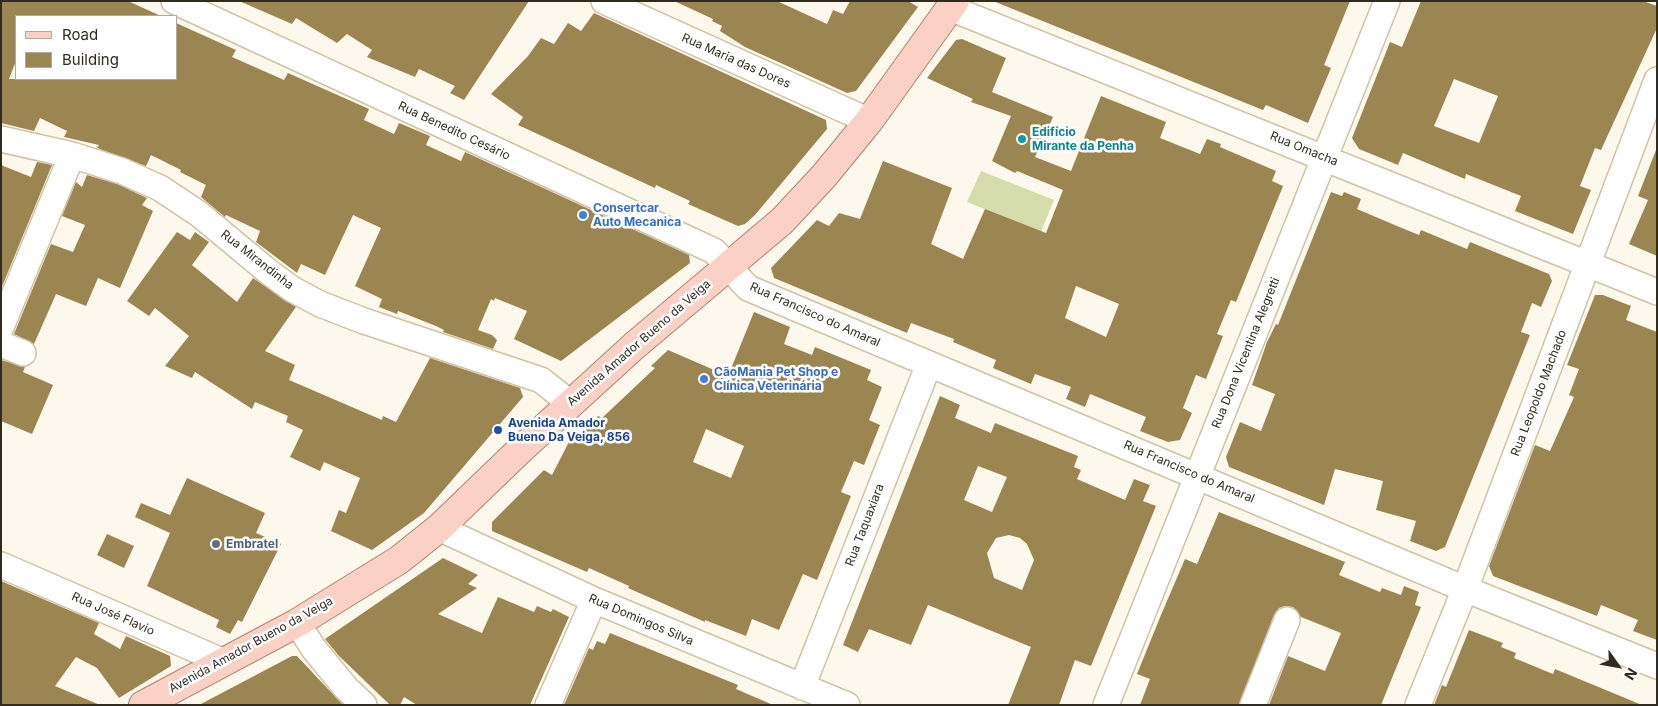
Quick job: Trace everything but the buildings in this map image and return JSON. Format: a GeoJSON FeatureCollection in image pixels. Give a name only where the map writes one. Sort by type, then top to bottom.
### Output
{"type":"FeatureCollection","features":[{"type":"Feature","properties":{"kind":"main road","name":"Avenida Amador Bueno da Veiga"},"geometry":{"type":"LineString","coordinates":[[143,705],[297,623],[399,560],[439,528],[570,403],[782,221],[824,176],[868,121],[953,4]]}},
{"type":"Feature","properties":{"kind":"street","name":"Rua Benedito Cesário"},"geometry":{"type":"LineString","coordinates":[[174,1],[714,251],[728,266]]}},
{"type":"Feature","properties":{"kind":"street","name":"Rua Maria das Dores"},"geometry":{"type":"LineString","coordinates":[[604,1],[868,121]]}},
{"type":"Feature","properties":{"kind":"street","name":"Rua Dona Vicentina Alegretti"},"geometry":{"type":"LineString","coordinates":[[1106,705],[1386,1]]}},
{"type":"Feature","properties":{"kind":"street","name":"Rua Omacha"},"geometry":{"type":"LineString","coordinates":[[953,4],[1325,158],[1657,292]]}},
{"type":"Feature","properties":{"kind":"street","name":"Rua Leopoldo Machado"},"geometry":{"type":"LineString","coordinates":[[1418,705],[1465,589],[1657,80]]}},
{"type":"Feature","properties":{"kind":"street","name":"Rua Mirandinha"},"geometry":{"type":"LineString","coordinates":[[1,139],[72,156],[122,171],[160,188],[199,214],[292,289],[320,304],[364,321],[541,380],[570,403]]}},
{"type":"Feature","properties":{"kind":"street"},"geometry":{"type":"LineString","coordinates":[[1,327],[72,156]]}},
{"type":"Feature","properties":{"kind":"street","name":"Rua Francisco do Amaral"},"geometry":{"type":"LineString","coordinates":[[728,266],[748,288],[1465,589],[1657,666]]}},
{"type":"Feature","properties":{"kind":"street","name":"Rua Taquaxiara"},"geometry":{"type":"LineString","coordinates":[[802,686],[929,364]]}},
{"type":"Feature","properties":{"kind":"street","name":"Rua Domingos Silva"},"geometry":{"type":"LineString","coordinates":[[439,528],[594,600],[802,686],[836,703]]}},
{"type":"Feature","properties":{"kind":"street","name":"Rua José Flavio"},"geometry":{"type":"LineString","coordinates":[[1,565],[224,662]]}},
{"type":"Feature","properties":{"kind":"street"},"geometry":{"type":"LineString","coordinates":[[548,705],[594,600]]}},
{"type":"Feature","properties":{"kind":"street"},"geometry":{"type":"LineString","coordinates":[[1253,705],[1287,620]]}},
{"type":"Feature","properties":{"kind":"street"},"geometry":{"type":"LineString","coordinates":[[297,623],[314,649],[346,688],[364,705]]}},
{"type":"Feature","properties":{"kind":"green space"},"geometry":{"type":"Polygon","coordinates":[[[981,171],[1054,200],[1041,232],[967,202],[981,171]]]}},
{"type":"Feature","properties":{"kind":"place","name":"Edifício Mirante da Penha"},"geometry":{"type":"Point","coordinates":[1022,139]}},
{"type":"Feature","properties":{"kind":"place","name":"Consertcar Auto Mecanica"},"geometry":{"type":"Point","coordinates":[583,215]}},
{"type":"Feature","properties":{"kind":"place","name":"CãoMania Pet Shop e Clínica Veterinária"},"geometry":{"type":"Point","coordinates":[704,379]}},
{"type":"Feature","properties":{"kind":"place","name":"Avenida Amador Bueno Da Veiga, 856"},"geometry":{"type":"Point","coordinates":[498,430]}},
{"type":"Feature","properties":{"kind":"place","name":"Embratel"},"geometry":{"type":"Point","coordinates":[216,544]}}]}
